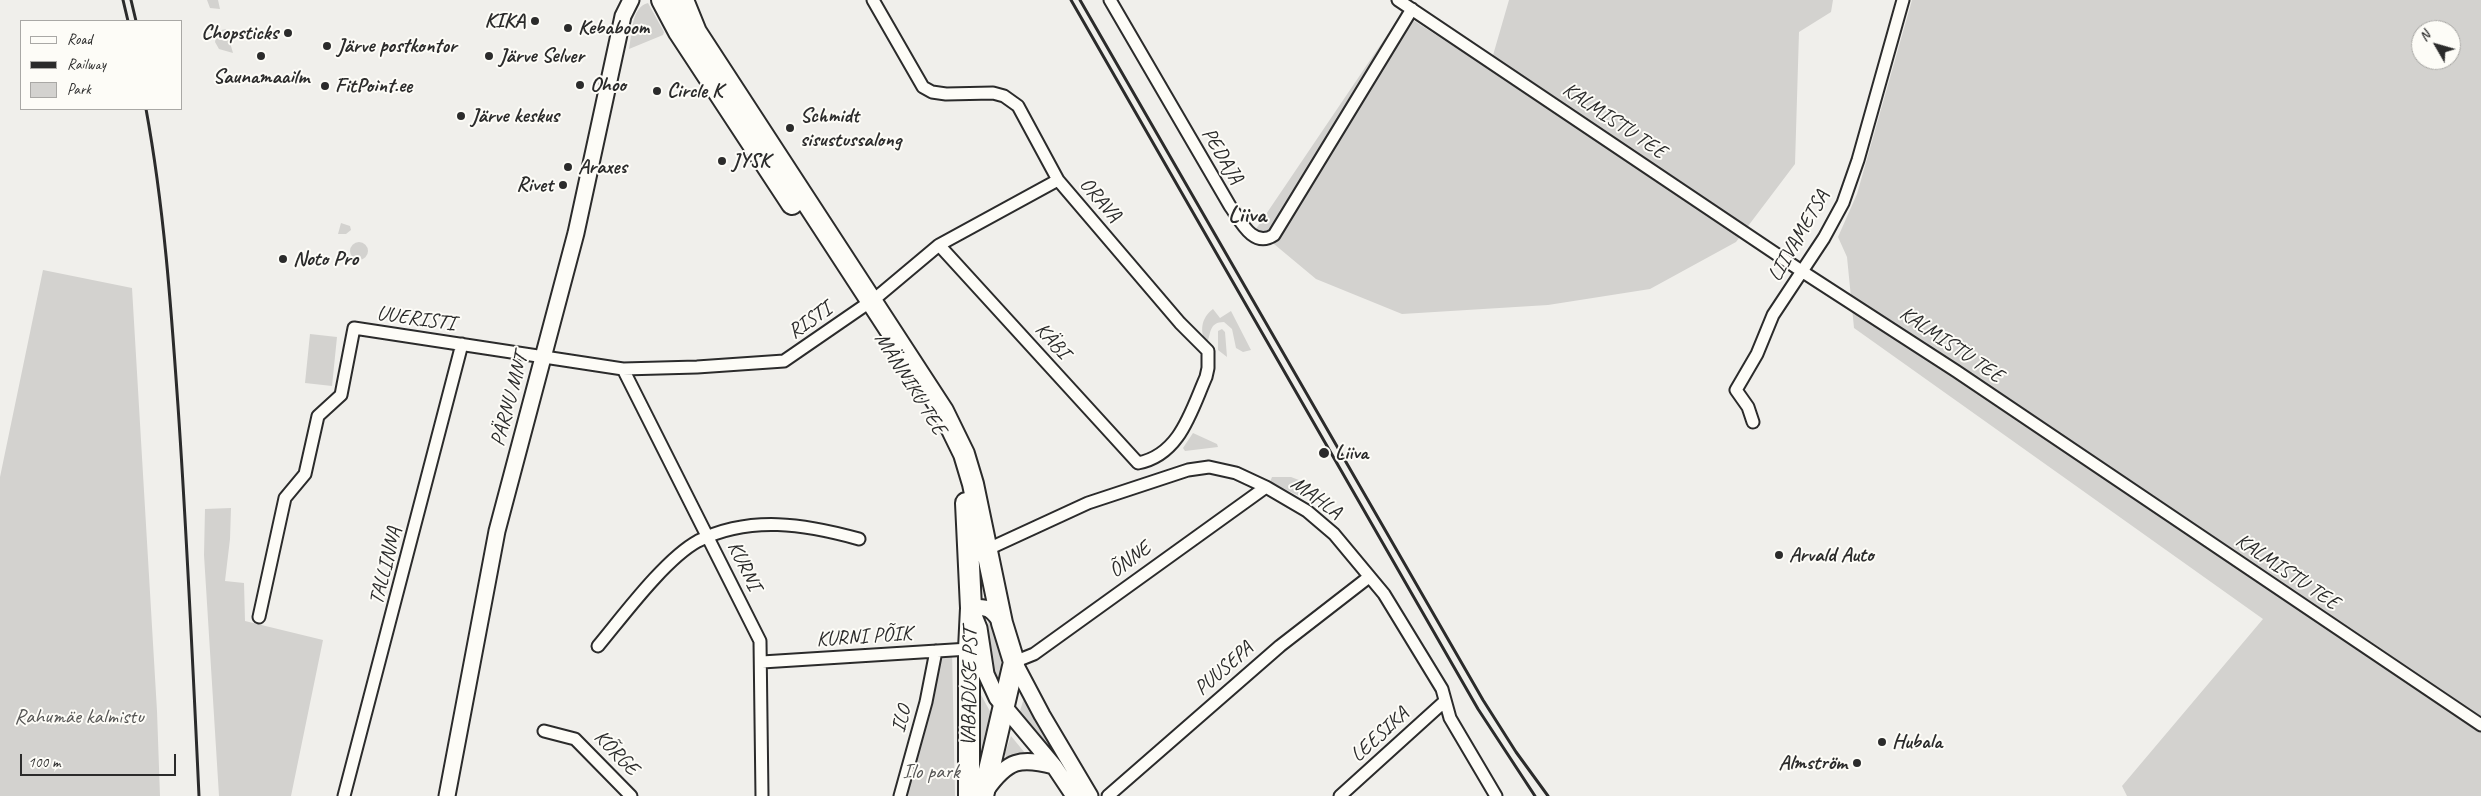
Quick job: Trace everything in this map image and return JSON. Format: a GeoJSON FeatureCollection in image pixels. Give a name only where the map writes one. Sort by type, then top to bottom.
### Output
{"type":"FeatureCollection","features":[{"type":"Feature","properties":{"kind":"highway","name":"MÄNNIKU TEE"},"geometry":{"type":"LineString","coordinates":[[662,0],[679,32],[766,166],[943,411],[964,454],[1002,623],[1014,662]]}},
{"type":"Feature","properties":{"kind":"highway","name":"MÄNNIKU TEE"},"geometry":{"type":"LineString","coordinates":[[683,0],[696,32],[867,304],[927,407],[953,456],[968,514],[971,608]]}},
{"type":"Feature","properties":{"kind":"highway","name":"VABADUSE PST"},"geometry":{"type":"LineString","coordinates":[[971,608],[969,649],[978,796]]}},
{"type":"Feature","properties":{"kind":"highway","name":"VABADUSE PST"},"geometry":{"type":"LineString","coordinates":[[978,796],[1004,708],[1014,662]]}},
{"type":"Feature","properties":{"kind":"main road","name":"PÄRNU MNT"},"geometry":{"type":"LineString","coordinates":[[621,0],[623,16]]}},
{"type":"Feature","properties":{"kind":"main road","name":"PÄRNU MNT"},"geometry":{"type":"LineString","coordinates":[[447,796],[497,531],[576,234],[623,16],[631,0]]}},
{"type":"Feature","properties":{"kind":"main road"},"geometry":{"type":"LineString","coordinates":[[971,608],[984,606],[992,610],[1002,623]]}},
{"type":"Feature","properties":{"kind":"main road","name":"MÄNNIKU TEE"},"geometry":{"type":"LineString","coordinates":[[971,608],[979,628],[986,674],[1004,708],[1054,766],[1074,796]]}},
{"type":"Feature","properties":{"kind":"main road","name":"MÄNNIKU TEE"},"geometry":{"type":"LineString","coordinates":[[1014,662],[1042,715],[1090,796]]}},
{"type":"Feature","properties":{"kind":"main road"},"geometry":{"type":"LineString","coordinates":[[978,796],[1000,772],[1015,762],[1033,760],[1054,766]]}},
{"type":"Feature","properties":{"kind":"street","name":"ORAVA"},"geometry":{"type":"LineString","coordinates":[[873,0],[923,87],[932,92],[946,94],[994,93],[1004,96],[1018,106],[1058,180],[1180,323],[1208,351],[1206,377],[1180,433],[1171,447],[1158,457],[1138,463]]}},
{"type":"Feature","properties":{"kind":"street","name":"PEDAJA"},"geometry":{"type":"LineString","coordinates":[[1110,0],[1230,206],[1248,232],[1260,240],[1266,240],[1274,235],[1412,9]]}},
{"type":"Feature","properties":{"kind":"street","name":"KALMISTU TEE"},"geometry":{"type":"LineString","coordinates":[[1398,0],[1504,69],[1803,272],[1956,371],[2481,725]]}},
{"type":"Feature","properties":{"kind":"street","name":"LIIVAMETSA"},"geometry":{"type":"LineString","coordinates":[[1753,422],[1748,407],[1736,390],[1757,354],[1773,315],[1803,272],[1843,203],[1858,160],[1902,0]]}},
{"type":"Feature","properties":{"kind":"street","name":"RISTI"},"geometry":{"type":"LineString","coordinates":[[544,358],[623,369],[697,368],[784,361],[867,304],[938,245],[1058,180]]}},
{"type":"Feature","properties":{"kind":"street","name":"KÄBI"},"geometry":{"type":"LineString","coordinates":[[938,245],[1138,463]]}},
{"type":"Feature","properties":{"kind":"street","name":"UUERISTI"},"geometry":{"type":"LineString","coordinates":[[259,617],[285,498],[305,474],[318,416],[342,395],[354,328],[544,358]]}},
{"type":"Feature","properties":{"kind":"street","name":"TALLINNA"},"geometry":{"type":"LineString","coordinates":[[344,796],[462,344]]}},
{"type":"Feature","properties":{"kind":"street","name":"KURNI"},"geometry":{"type":"LineString","coordinates":[[623,369],[760,641],[762,662],[762,796]]}},
{"type":"Feature","properties":{"kind":"street","name":"MAHLA"},"geometry":{"type":"LineString","coordinates":[[986,550],[1088,503],[1188,470],[1209,467],[1236,473],[1266,487],[1307,511],[1322,523],[1334,534],[1384,594],[1442,689],[1450,718],[1496,796]]}},
{"type":"Feature","properties":{"kind":"street","name":"ÕNNE"},"geometry":{"type":"LineString","coordinates":[[1014,662],[1034,654],[1266,487]]}},
{"type":"Feature","properties":{"kind":"street"},"geometry":{"type":"LineString","coordinates":[[598,646],[669,565],[697,542],[709,537],[729,529],[772,523],[822,529],[859,539]]}},
{"type":"Feature","properties":{"kind":"street","name":"PUUSEPA"},"geometry":{"type":"LineString","coordinates":[[1108,796],[1280,646],[1369,577]]}},
{"type":"Feature","properties":{"kind":"street","name":"KURNI PÕIK"},"geometry":{"type":"LineString","coordinates":[[762,662],[969,649]]}},
{"type":"Feature","properties":{"kind":"street","name":"ILO"},"geometry":{"type":"LineString","coordinates":[[900,796],[926,702],[936,651]]}},
{"type":"Feature","properties":{"kind":"street","name":"LEESIKA"},"geometry":{"type":"LineString","coordinates":[[1340,796],[1445,701]]}},
{"type":"Feature","properties":{"kind":"street","name":"KÕRGE"},"geometry":{"type":"LineString","coordinates":[[544,731],[575,738],[631,796]]}},
{"type":"Feature","properties":{"kind":"green space"},"geometry":{"type":"Polygon","coordinates":[[[207,0],[218,0],[220,9],[210,8],[207,0]]]}},
{"type":"Feature","properties":{"kind":"green space"},"geometry":{"type":"Polygon","coordinates":[[[1509,0],[1833,0],[1831,12],[1799,32],[1795,164],[1736,242],[1650,289],[1548,305],[1402,314],[1316,279],[1256,229],[1402,13],[1489,69],[1509,0]]]}},
{"type":"Feature","properties":{"kind":"green space"},"geometry":{"type":"Polygon","coordinates":[[[1912,0],[2481,0],[2481,796],[2127,796],[2122,786],[2263,619],[1854,328],[1847,257],[1838,237],[1857,194],[1912,0]]]}},
{"type":"Feature","properties":{"kind":"green space"},"geometry":{"type":"Polygon","coordinates":[[[648,3],[664,32],[663,35],[629,49],[635,16],[642,6],[648,3]]]}},
{"type":"Feature","properties":{"kind":"green space"},"geometry":{"type":"Polygon","coordinates":[[[226,29],[233,53],[219,49],[215,42],[217,31],[226,29]]]}},
{"type":"Feature","properties":{"kind":"green space"},"geometry":{"type":"Polygon","coordinates":[[[341,223],[350,226],[351,230],[346,234],[338,234],[341,223]]]}},
{"type":"Feature","properties":{"kind":"green space"},"geometry":{"type":"Polygon","coordinates":[[[359,242],[365,245],[368,251],[365,257],[359,260],[353,257],[350,251],[353,245],[359,242]]]}},
{"type":"Feature","properties":{"kind":"green space","name":"Rahumäe kalmistu"},"geometry":{"type":"Polygon","coordinates":[[[43,270],[132,288],[157,711],[160,796],[0,796],[0,477],[43,270]]]}},
{"type":"Feature","properties":{"kind":"green space"},"geometry":{"type":"Polygon","coordinates":[[[1213,309],[1220,318],[1231,311],[1251,350],[1243,352],[1236,348],[1232,329],[1224,322],[1219,322],[1213,326],[1207,344],[1204,339],[1202,325],[1213,309]]]}},
{"type":"Feature","properties":{"kind":"green space"},"geometry":{"type":"Polygon","coordinates":[[[1222,329],[1225,332],[1227,357],[1218,350],[1218,331],[1222,329]]]}},
{"type":"Feature","properties":{"kind":"green space"},"geometry":{"type":"Polygon","coordinates":[[[310,334],[337,337],[332,386],[305,383],[310,334]]]}},
{"type":"Feature","properties":{"kind":"green space"},"geometry":{"type":"Polygon","coordinates":[[[1193,433],[1217,444],[1218,447],[1185,451],[1183,448],[1193,433]]]}},
{"type":"Feature","properties":{"kind":"green space"},"geometry":{"type":"Polygon","coordinates":[[[1272,477],[1291,477],[1304,482],[1306,490],[1299,496],[1270,482],[1272,477]]]}},
{"type":"Feature","properties":{"kind":"green space"},"geometry":{"type":"Polygon","coordinates":[[[231,508],[230,539],[225,581],[244,583],[245,621],[323,640],[291,796],[219,796],[204,555],[205,509],[231,508]]]}},
{"type":"Feature","properties":{"kind":"green space"},"geometry":{"type":"Polygon","coordinates":[[[988,618],[1000,648],[1002,676],[996,678],[990,660],[988,618]]]}},
{"type":"Feature","properties":{"kind":"green space","name":"Ilo park"},"geometry":{"type":"Polygon","coordinates":[[[952,649],[955,796],[900,796],[936,651],[952,649]]]}},
{"type":"Feature","properties":{"kind":"green space"},"geometry":{"type":"Polygon","coordinates":[[[977,693],[980,693],[992,715],[977,786],[977,693]]]}},
{"type":"Feature","properties":{"kind":"green space"},"geometry":{"type":"Polygon","coordinates":[[[1024,698],[1053,752],[1019,714],[1024,698]]]}},
{"type":"Feature","properties":{"kind":"green space"},"geometry":{"type":"Polygon","coordinates":[[[1011,736],[1025,753],[1006,758],[1005,753],[1011,736]]]}},
{"type":"Feature","properties":{"kind":"railway"},"geometry":{"type":"LineString","coordinates":[[123,0],[128,20]]}},
{"type":"Feature","properties":{"kind":"railway"},"geometry":{"type":"LineString","coordinates":[[131,0],[136,20]]}},
{"type":"Feature","properties":{"kind":"railway"},"geometry":{"type":"LineString","coordinates":[[1071,0],[1478,709],[1535,796]]}},
{"type":"Feature","properties":{"kind":"railway"},"geometry":{"type":"LineString","coordinates":[[1080,0],[1483,700],[1516,752],[1548,796]]}},
{"type":"Feature","properties":{"kind":"railway"},"geometry":{"type":"LineString","coordinates":[[146,110],[158,183],[173,331],[187,552],[199,796]]}},
{"type":"Feature","properties":{"kind":"place","name":"KIKA"},"geometry":{"type":"Point","coordinates":[535,21]}},
{"type":"Feature","properties":{"kind":"place","name":"Kebaboom"},"geometry":{"type":"Point","coordinates":[568,28]}},
{"type":"Feature","properties":{"kind":"place","name":"Chopsticks"},"geometry":{"type":"Point","coordinates":[288,33]}},
{"type":"Feature","properties":{"kind":"place","name":"Järve postkontor"},"geometry":{"type":"Point","coordinates":[327,46]}},
{"type":"Feature","properties":{"kind":"place","name":"Saunamaailm"},"geometry":{"type":"Point","coordinates":[261,56]}},
{"type":"Feature","properties":{"kind":"place","name":"Järve Selver"},"geometry":{"type":"Point","coordinates":[489,56]}},
{"type":"Feature","properties":{"kind":"place","name":"Ohoo"},"geometry":{"type":"Point","coordinates":[580,85]}},
{"type":"Feature","properties":{"kind":"place","name":"FitPoint.ee"},"geometry":{"type":"Point","coordinates":[325,86]}},
{"type":"Feature","properties":{"kind":"place","name":"Circle K"},"geometry":{"type":"Point","coordinates":[657,91]}},
{"type":"Feature","properties":{"kind":"place","name":"Järve keskus"},"geometry":{"type":"Point","coordinates":[461,116]}},
{"type":"Feature","properties":{"kind":"place","name":"Schmidt sisustussalong"},"geometry":{"type":"Point","coordinates":[790,128]}},
{"type":"Feature","properties":{"kind":"place","name":"JYSK"},"geometry":{"type":"Point","coordinates":[722,161]}},
{"type":"Feature","properties":{"kind":"place","name":"Araxes"},"geometry":{"type":"Point","coordinates":[568,167]}},
{"type":"Feature","properties":{"kind":"place","name":"Rivet"},"geometry":{"type":"Point","coordinates":[563,185]}},
{"type":"Feature","properties":{"kind":"place","name":"Noto Pro"},"geometry":{"type":"Point","coordinates":[283,259]}},
{"type":"Feature","properties":{"kind":"place","name":"Liiva"},"geometry":{"type":"Point","coordinates":[1324,453]}},
{"type":"Feature","properties":{"kind":"place","name":"Arvald Auto"},"geometry":{"type":"Point","coordinates":[1779,555]}},
{"type":"Feature","properties":{"kind":"place","name":"Hubala"},"geometry":{"type":"Point","coordinates":[1882,742]}},
{"type":"Feature","properties":{"kind":"place","name":"Almström"},"geometry":{"type":"Point","coordinates":[1857,763]}},
{"type":"Feature","properties":{"kind":"district","name":"Liiva"},"geometry":{"type":"Point","coordinates":[1247,216]}}]}
